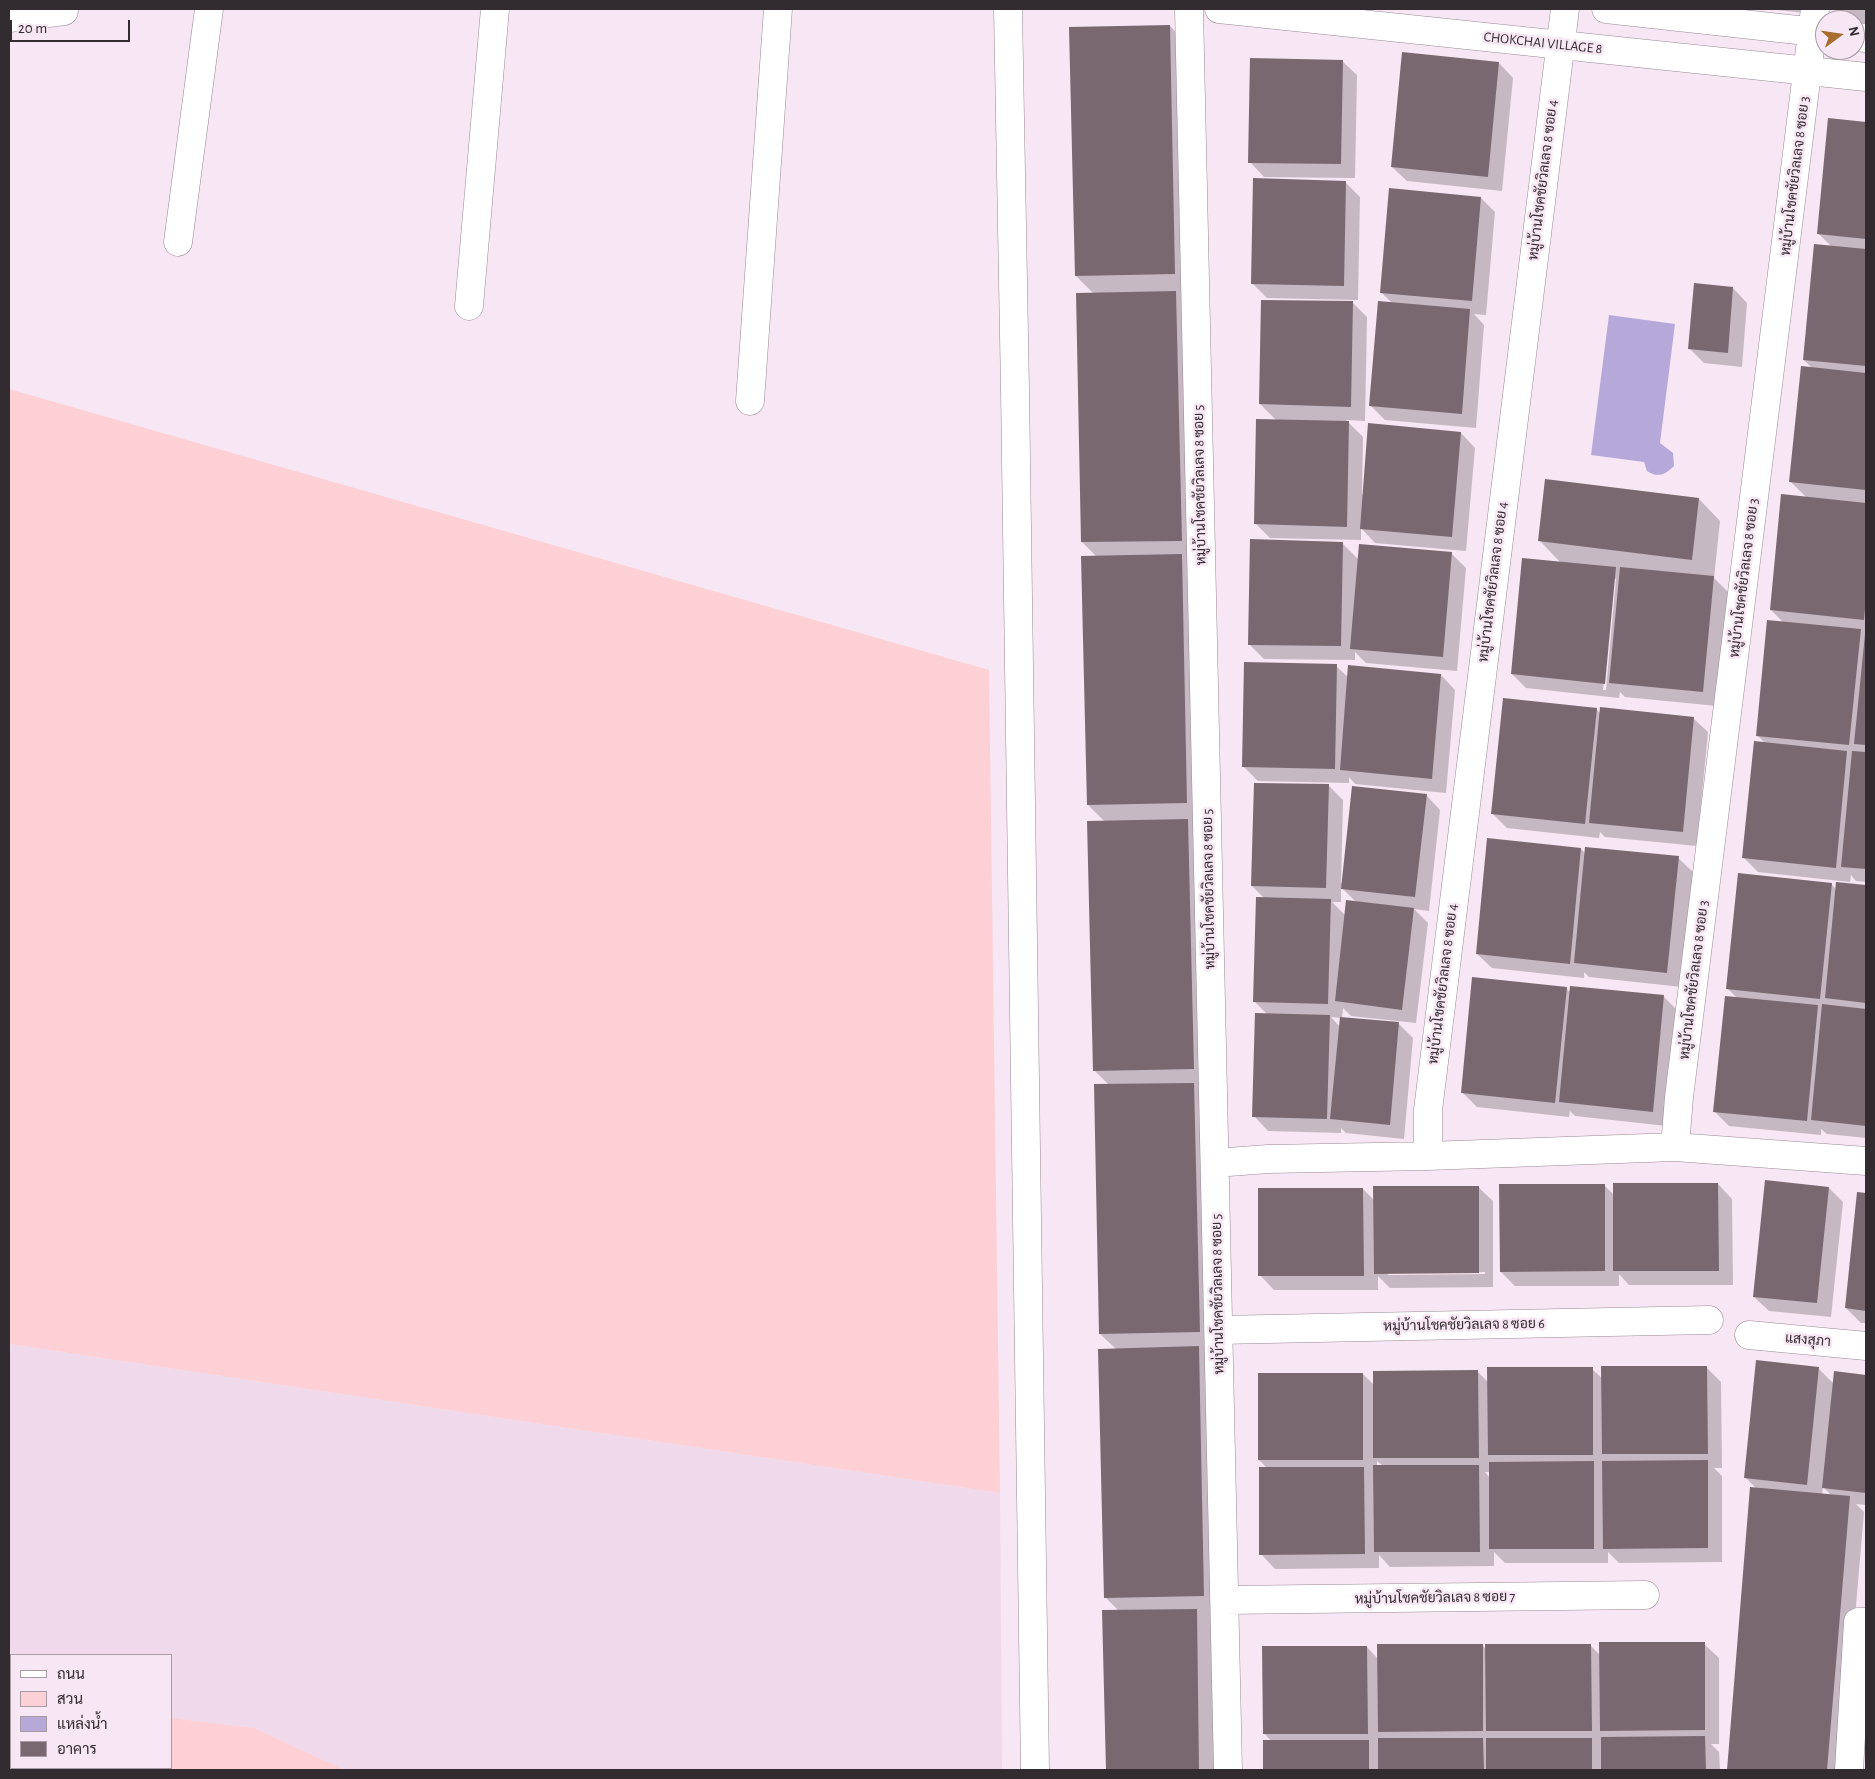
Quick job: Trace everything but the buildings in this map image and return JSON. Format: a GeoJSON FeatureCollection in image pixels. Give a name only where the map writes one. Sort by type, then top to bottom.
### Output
{"type":"FeatureCollection","features":[{"type":"Feature","properties":{"kind":"street"},"geometry":{"type":"LineString","coordinates":[[178,242],[209,9]]}},
{"type":"Feature","properties":{"kind":"street"},"geometry":{"type":"LineString","coordinates":[[469,306],[495,9]]}},
{"type":"Feature","properties":{"kind":"street"},"geometry":{"type":"LineString","coordinates":[[750,401],[778,9]]}},
{"type":"Feature","properties":{"kind":"street"},"geometry":{"type":"LineString","coordinates":[[1008,9],[1016,400],[1035,1770]]}},
{"type":"Feature","properties":{"kind":"street","name":"หมู่บ้านโชคชัยวิลเลจ 8 ซอย 5"},"geometry":{"type":"LineString","coordinates":[[1190,9],[1228,1770]]}},
{"type":"Feature","properties":{"kind":"street","name":"CHOKCHAI VILLAGE 8"},"geometry":{"type":"LineString","coordinates":[[1219,9],[1866,77]]}},
{"type":"Feature","properties":{"kind":"street","name":"หมู่บ้านโชคชัยวิลเลจ 8 ซอย 4"},"geometry":{"type":"LineString","coordinates":[[1428,1156],[1428,1110],[1565,9]]}},
{"type":"Feature","properties":{"kind":"street"},"geometry":{"type":"LineString","coordinates":[[1606,9],[1815,25]]}},
{"type":"Feature","properties":{"kind":"street"},"geometry":{"type":"LineString","coordinates":[[9,18],[64,11]]}},
{"type":"Feature","properties":{"kind":"street","name":"หมู่บ้านโชคชัยวิลเลจ 8 ซอย 3"},"geometry":{"type":"LineString","coordinates":[[1675,1148],[1679,1097],[1808,71],[1815,39]]}},
{"type":"Feature","properties":{"kind":"street"},"geometry":{"type":"LineString","coordinates":[[1215,1163],[1268,1159],[1675,1148],[1866,1161]]}},
{"type":"Feature","properties":{"kind":"street","name":"หมู่บ้านโชคชัยวิลเลจ 8 ซอย 6"},"geometry":{"type":"LineString","coordinates":[[1219,1330],[1709,1320]]}},
{"type":"Feature","properties":{"kind":"street","name":"แสงสุภา"},"geometry":{"type":"LineString","coordinates":[[1749,1335],[1866,1346]]}},
{"type":"Feature","properties":{"kind":"street","name":"หมู่บ้านโชคชัยวิลเลจ 8 ซอย 7"},"geometry":{"type":"LineString","coordinates":[[1224,1600],[1645,1595]]}},
{"type":"Feature","properties":{"kind":"street"},"geometry":{"type":"LineString","coordinates":[[1849,1770],[1862,1622]]}},
{"type":"Feature","properties":{"kind":"shaded area"},"geometry":{"type":"Polygon","coordinates":[[[9,1344],[1000,1493],[1002,1770],[345,1770],[254,1728],[172,1718],[172,1654],[10,1654],[9,1699],[9,1344]]]}},
{"type":"Feature","properties":{"kind":"green space"},"geometry":{"type":"Polygon","coordinates":[[[9,389],[989,670],[1000,1493],[9,1344],[9,389]]]}},
{"type":"Feature","properties":{"kind":"green space"},"geometry":{"type":"Polygon","coordinates":[[[10,1699],[10,1769],[172,1769],[172,1718],[254,1728],[345,1770],[9,1770],[10,1699]]]}},
{"type":"Feature","properties":{"kind":"water"},"geometry":{"type":"Polygon","coordinates":[[[1609,315],[1675,324],[1660,443],[1673,453],[1674,466],[1668,472],[1658,475],[1647,471],[1644,462],[1591,455],[1609,315]]]}}]}
